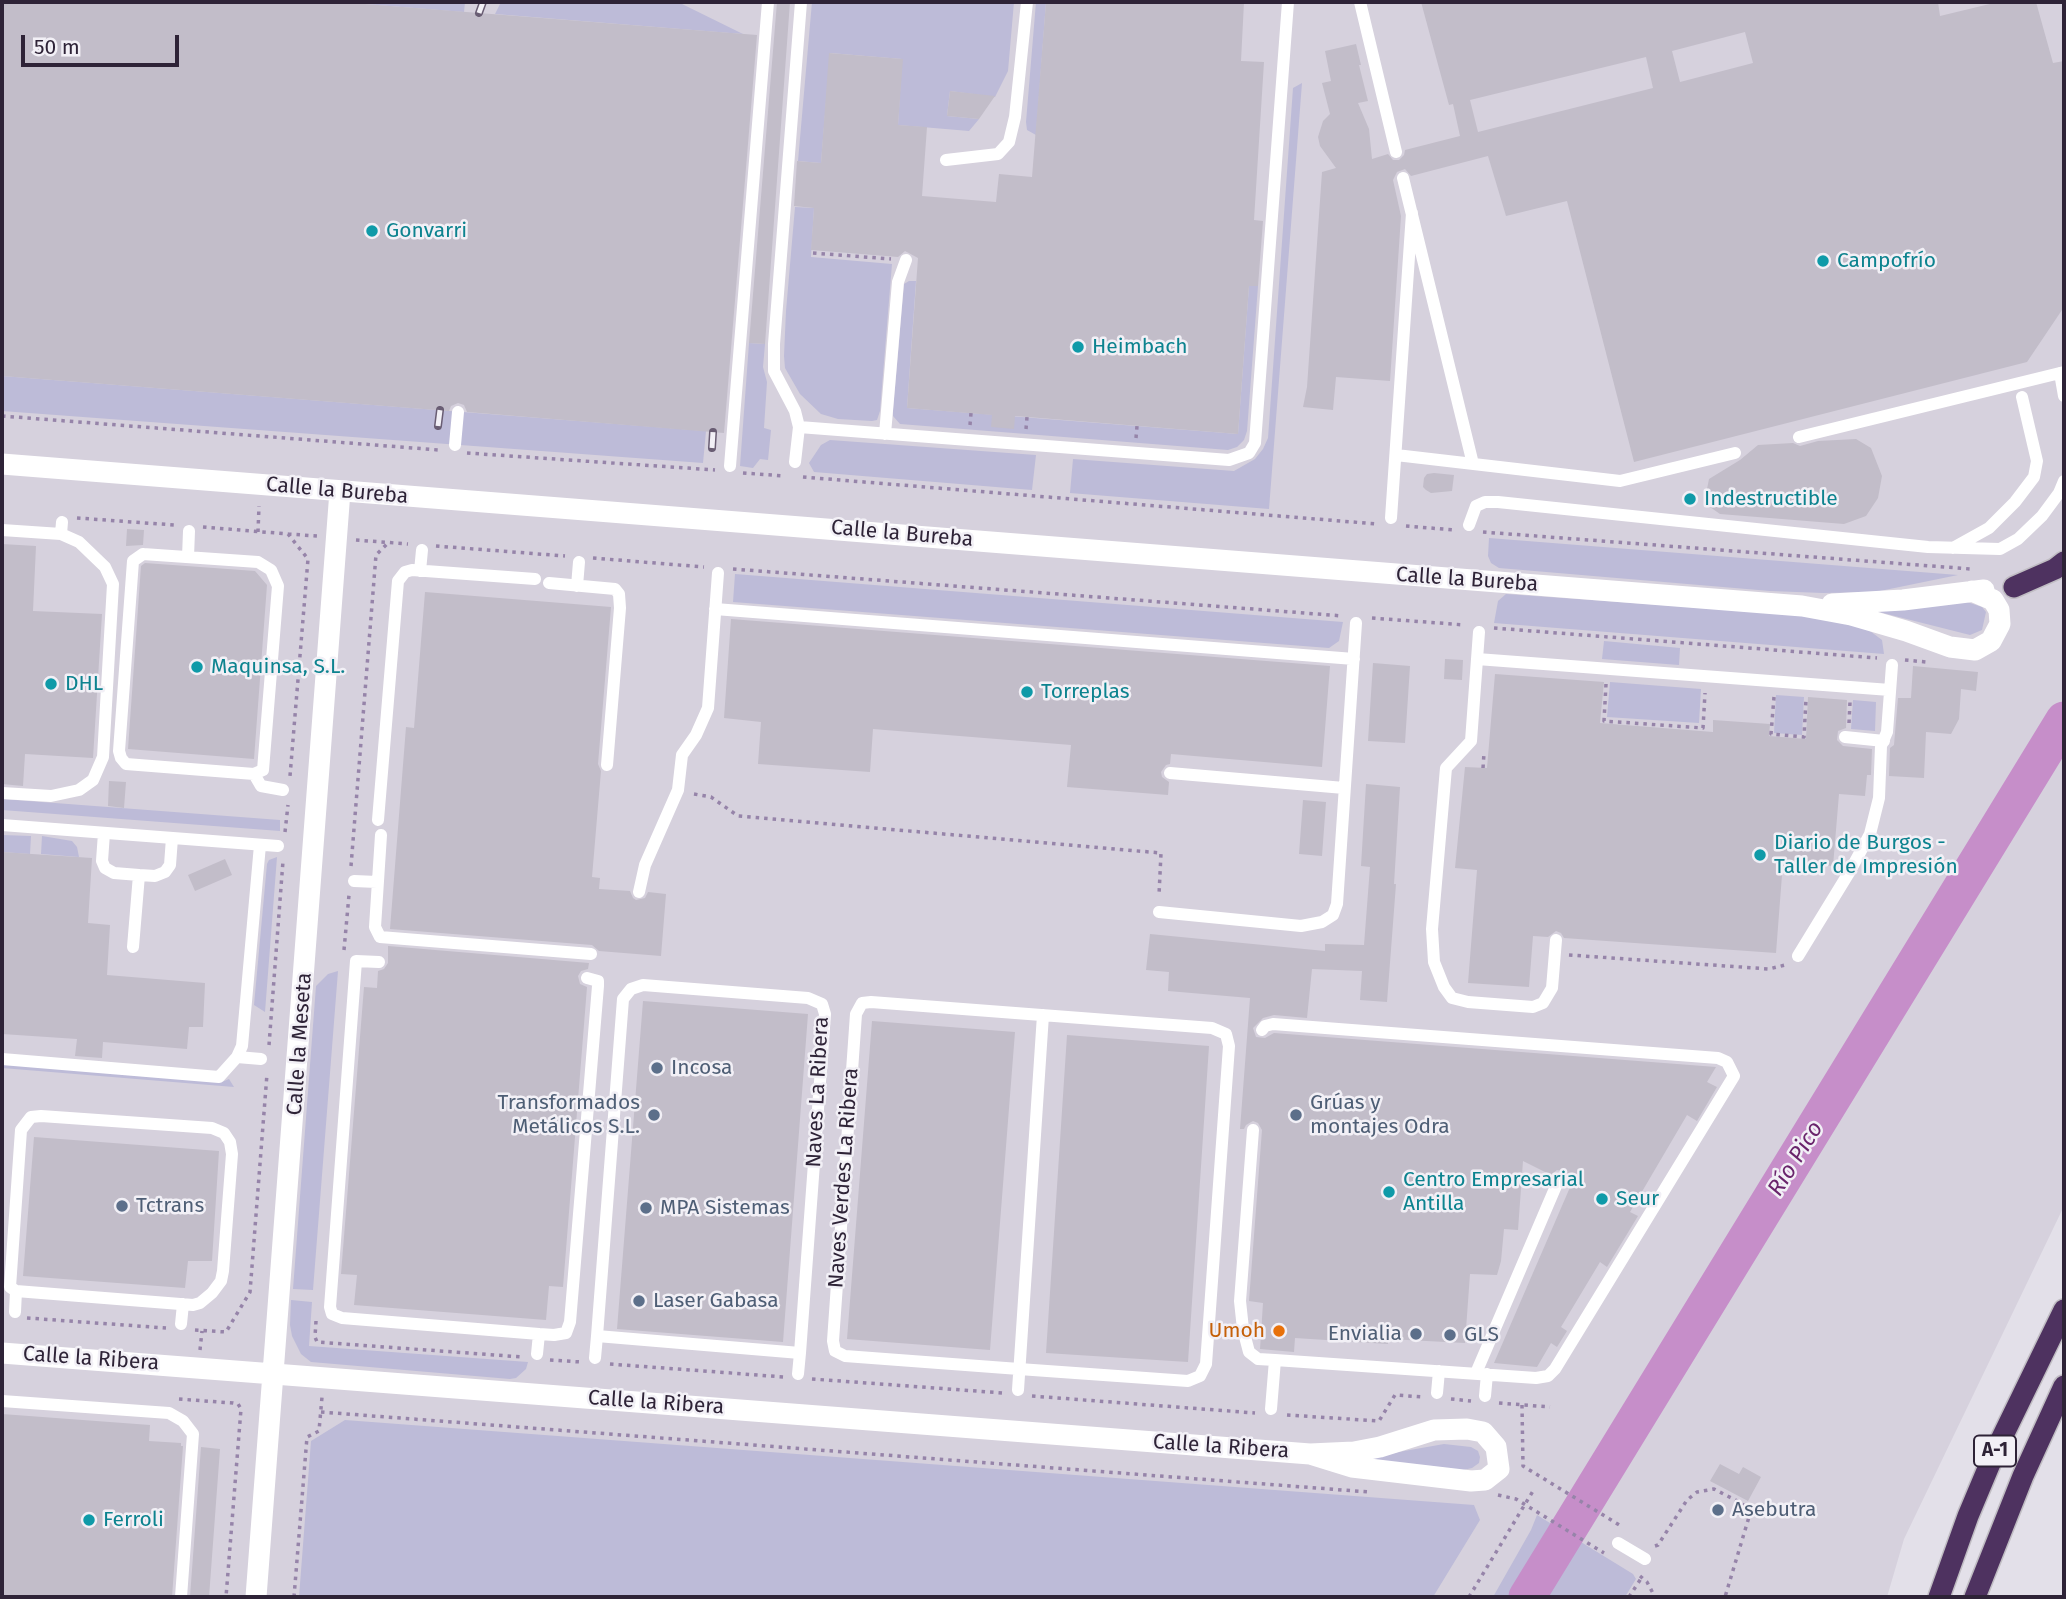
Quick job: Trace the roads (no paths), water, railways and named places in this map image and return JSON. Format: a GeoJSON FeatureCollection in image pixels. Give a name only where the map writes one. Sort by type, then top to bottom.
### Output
{"type":"FeatureCollection","features":[{"type":"Feature","properties":{"kind":"highway"},"geometry":{"type":"LineString","coordinates":[[2014,587],[2055,569],[2064,562]]}},
{"type":"Feature","properties":{"kind":"highway","name":"A-1"},"geometry":{"type":"LineString","coordinates":[[1939,1597],[1994,1454],[2064,1310]]}},
{"type":"Feature","properties":{"kind":"highway","name":"A-1"},"geometry":{"type":"LineString","coordinates":[[1976,1597],[2023,1476],[2064,1386]]}},
{"type":"Feature","properties":{"kind":"street","name":"Calle la Bureba"},"geometry":{"type":"LineString","coordinates":[[2,464],[1802,606],[1852,615],[1950,647],[1975,650],[1991,641],[2000,624],[1999,610],[1993,600],[1972,591]]}},
{"type":"Feature","properties":{"kind":"street","name":"Calle la Meseta"},"geometry":{"type":"LineString","coordinates":[[256,1597],[340,491]]}},
{"type":"Feature","properties":{"kind":"street","name":"Calle la Bureba"},"geometry":{"type":"LineString","coordinates":[[1802,606],[1903,600],[2014,587]]}},
{"type":"Feature","properties":{"kind":"street","name":"Calle la Ribera"},"geometry":{"type":"LineString","coordinates":[[2,1353],[1310,1454],[1354,1452],[1434,1430],[1467,1429],[1483,1432],[1496,1447],[1499,1469],[1485,1480],[1471,1482],[1352,1466],[1310,1454]]}},
{"type":"Feature","properties":{"kind":"lane"},"geometry":{"type":"LineString","coordinates":[[730,466],[768,2]]}},
{"type":"Feature","properties":{"kind":"lane"},"geometry":{"type":"LineString","coordinates":[[796,462],[799,426],[795,411],[774,371],[774,344],[801,2]]}},
{"type":"Feature","properties":{"kind":"lane"},"geometry":{"type":"LineString","coordinates":[[946,160],[998,154],[1009,142],[1015,117],[1027,2]]}},
{"type":"Feature","properties":{"kind":"lane"},"geometry":{"type":"LineString","coordinates":[[799,426],[1229,460],[1249,453],[1255,443],[1288,2]]}},
{"type":"Feature","properties":{"kind":"lane"},"geometry":{"type":"LineString","coordinates":[[1360,2],[1396,152]]}},
{"type":"Feature","properties":{"kind":"lane"},"geometry":{"type":"LineString","coordinates":[[1403,178],[1473,464]]}},
{"type":"Feature","properties":{"kind":"lane"},"geometry":{"type":"LineString","coordinates":[[1390,522],[1412,214]]}},
{"type":"Feature","properties":{"kind":"lane"},"geometry":{"type":"LineString","coordinates":[[885,434],[898,282],[906,260]]}},
{"type":"Feature","properties":{"kind":"lane"},"geometry":{"type":"LineString","coordinates":[[1799,437],[2062,372],[2064,396]]}},
{"type":"Feature","properties":{"kind":"lane"},"geometry":{"type":"LineString","coordinates":[[1954,548],[1989,528],[2015,502],[2034,477],[2037,461],[2022,397]]}},
{"type":"Feature","properties":{"kind":"lane"},"geometry":{"type":"LineString","coordinates":[[455,448],[458,412]]}},
{"type":"Feature","properties":{"kind":"lane"},"geometry":{"type":"LineString","coordinates":[[1396,455],[1620,481],[1735,453]]}},
{"type":"Feature","properties":{"kind":"lane"},"geometry":{"type":"LineString","coordinates":[[1469,525],[1476,506],[1485,502],[1498,502],[1954,548],[2000,549],[2018,539],[2042,516],[2059,493],[2064,481]]}},
{"type":"Feature","properties":{"kind":"lane"},"geometry":{"type":"LineString","coordinates":[[2,793],[51,796],[79,790],[93,780],[103,757],[113,584],[105,566],[62,528],[10,526]]}},
{"type":"Feature","properties":{"kind":"lane"},"geometry":{"type":"LineString","coordinates":[[188,557],[189,531]]}},
{"type":"Feature","properties":{"kind":"lane"},"geometry":{"type":"LineString","coordinates":[[420,571],[422,550]]}},
{"type":"Feature","properties":{"kind":"lane"},"geometry":{"type":"LineString","coordinates":[[143,554],[258,562],[271,570],[278,586],[265,760],[263,769],[254,774],[126,764],[121,758],[119,751],[133,561],[143,554]]}},
{"type":"Feature","properties":{"kind":"lane"},"geometry":{"type":"LineString","coordinates":[[577,586],[580,560]]}},
{"type":"Feature","properties":{"kind":"lane"},"geometry":{"type":"LineString","coordinates":[[378,820],[398,582],[405,572],[420,571],[535,579]]}},
{"type":"Feature","properties":{"kind":"lane"},"geometry":{"type":"LineString","coordinates":[[639,892],[645,865],[678,790],[682,755],[696,735],[708,708],[718,573]]}},
{"type":"Feature","properties":{"kind":"lane"},"geometry":{"type":"LineString","coordinates":[[549,583],[615,589],[619,594],[607,765]]}},
{"type":"Feature","properties":{"kind":"lane"},"geometry":{"type":"LineString","coordinates":[[715,609],[1354,659]]}},
{"type":"Feature","properties":{"kind":"lane"},"geometry":{"type":"LineString","coordinates":[[1159,912],[1301,926],[1322,922],[1333,915],[1337,904],[1356,623]]}},
{"type":"Feature","properties":{"kind":"lane"},"geometry":{"type":"LineString","coordinates":[[1479,632],[1471,741],[1446,768],[1432,929],[1434,962],[1444,987],[1452,998],[1468,1002],[1533,1007],[1543,1003],[1552,989],[1556,940]]}},
{"type":"Feature","properties":{"kind":"lane"},"geometry":{"type":"LineString","coordinates":[[1477,659],[1890,690]]}},
{"type":"Feature","properties":{"kind":"lane"},"geometry":{"type":"LineString","coordinates":[[1798,957],[1870,834],[1879,798],[1893,662]]}},
{"type":"Feature","properties":{"kind":"lane"},"geometry":{"type":"LineString","coordinates":[[1845,737],[1884,741]]}},
{"type":"Feature","properties":{"kind":"lane"},"geometry":{"type":"LineString","coordinates":[[1170,773],[1344,788]]}},
{"type":"Feature","properties":{"kind":"lane"},"geometry":{"type":"LineString","coordinates":[[254,774],[261,786],[285,796]]}},
{"type":"Feature","properties":{"kind":"lane"},"geometry":{"type":"LineString","coordinates":[[2,825],[260,845],[282,841]]}},
{"type":"Feature","properties":{"kind":"lane"},"geometry":{"type":"LineString","coordinates":[[104,833],[102,861],[106,868],[114,873],[139,875],[155,876],[164,872],[170,864],[172,838]]}},
{"type":"Feature","properties":{"kind":"lane"},"geometry":{"type":"LineString","coordinates":[[381,835],[374,927],[380,937],[591,954]]}},
{"type":"Feature","properties":{"kind":"lane"},"geometry":{"type":"LineString","coordinates":[[2,1059],[219,1077],[237,1057],[244,1035],[260,845]]}},
{"type":"Feature","properties":{"kind":"lane"},"geometry":{"type":"LineString","coordinates":[[133,947],[139,875]]}},
{"type":"Feature","properties":{"kind":"lane"},"geometry":{"type":"LineString","coordinates":[[354,881],[377,882]]}},
{"type":"Feature","properties":{"kind":"lane"},"geometry":{"type":"LineString","coordinates":[[379,962],[349,960],[330,1307],[332,1314],[342,1318],[538,1334],[566,1333],[570,1322],[598,986],[598,981],[587,978]]}},
{"type":"Feature","properties":{"kind":"lane","name":"Naves La Ribera"},"geometry":{"type":"LineString","coordinates":[[589,1360],[597,1336],[624,999],[631,989],[643,985],[808,998],[822,1004],[825,1014],[800,1353]]}},
{"type":"Feature","properties":{"kind":"lane","name":"Naves Verdes La Ribera"},"geometry":{"type":"LineString","coordinates":[[862,1003],[1212,1028],[1226,1034],[1229,1046],[1206,1364],[1200,1376],[1188,1381],[1019,1369],[845,1356],[835,1351],[834,1327],[856,1014],[862,1003]]}},
{"type":"Feature","properties":{"kind":"lane"},"geometry":{"type":"LineString","coordinates":[[1018,1390],[1043,1015]]}},
{"type":"Feature","properties":{"kind":"lane"},"geometry":{"type":"LineString","coordinates":[[1253,1130],[1240,1301],[1243,1329],[1250,1352],[1258,1359],[1536,1378],[1548,1376],[1555,1369],[1734,1076],[1727,1062],[1718,1058],[1267,1027]]}},
{"type":"Feature","properties":{"kind":"lane"},"geometry":{"type":"LineString","coordinates":[[237,1057],[261,1059]]}},
{"type":"Feature","properties":{"kind":"lane"},"geometry":{"type":"LineString","coordinates":[[31,1117],[212,1128],[225,1133],[232,1154],[223,1271],[221,1281],[200,1303],[183,1304],[16,1291],[10,1287],[10,1281],[21,1130],[31,1117]]}},
{"type":"Feature","properties":{"kind":"lane"},"geometry":{"type":"LineString","coordinates":[[1479,1399],[1481,1374],[1559,1179]]}},
{"type":"Feature","properties":{"kind":"lane"},"geometry":{"type":"LineString","coordinates":[[14,1315],[16,1291]]}},
{"type":"Feature","properties":{"kind":"lane"},"geometry":{"type":"LineString","coordinates":[[183,1304],[186,1327]]}},
{"type":"Feature","properties":{"kind":"lane"},"geometry":{"type":"LineString","coordinates":[[538,1334],[542,1357]]}},
{"type":"Feature","properties":{"kind":"lane"},"geometry":{"type":"LineString","coordinates":[[597,1336],[800,1353],[798,1374]]}},
{"type":"Feature","properties":{"kind":"lane"},"geometry":{"type":"LineString","coordinates":[[1271,1409],[1275,1360]]}},
{"type":"Feature","properties":{"kind":"lane"},"geometry":{"type":"LineString","coordinates":[[1438,1371],[1443,1396]]}},
{"type":"Feature","properties":{"kind":"lane"},"geometry":{"type":"LineString","coordinates":[[2,1401],[119,1405],[169,1413],[183,1421],[193,1434],[181,1597]]}},
{"type":"Feature","properties":{"kind":"lane"},"geometry":{"type":"LineString","coordinates":[[1618,1543],[1645,1559]]}},
{"type":"Feature","properties":{"kind":"waterway","name":"Río Pico"},"geometry":{"type":"LineString","coordinates":[[1527,1597],[2064,720]]}},
{"type":"Feature","properties":{"kind":"railway"},"geometry":{"type":"LineString","coordinates":[[479,13],[483,2]]}},
{"type":"Feature","properties":{"kind":"railway"},"geometry":{"type":"LineString","coordinates":[[438,426],[440,410]]}},
{"type":"Feature","properties":{"kind":"railway"},"geometry":{"type":"LineString","coordinates":[[712,448],[713,432]]}},
{"type":"Feature","properties":{"kind":"place","name":"Gonvarri"},"geometry":{"type":"Point","coordinates":[372,231]}},
{"type":"Feature","properties":{"kind":"place","name":"Campofrío"},"geometry":{"type":"Point","coordinates":[1823,261]}},
{"type":"Feature","properties":{"kind":"place","name":"Heimbach"},"geometry":{"type":"Point","coordinates":[1078,347]}},
{"type":"Feature","properties":{"kind":"place","name":"Indestructible"},"geometry":{"type":"Point","coordinates":[1690,499]}},
{"type":"Feature","properties":{"kind":"place","name":"Maquinsa, S.L."},"geometry":{"type":"Point","coordinates":[197,667]}},
{"type":"Feature","properties":{"kind":"place","name":"DHL"},"geometry":{"type":"Point","coordinates":[51,684]}},
{"type":"Feature","properties":{"kind":"place","name":"Torreplas"},"geometry":{"type":"Point","coordinates":[1027,692]}},
{"type":"Feature","properties":{"kind":"place","name":"Diario de Burgos - Taller de Impresión"},"geometry":{"type":"Point","coordinates":[1760,855]}},
{"type":"Feature","properties":{"kind":"place","name":"Incosa"},"geometry":{"type":"Point","coordinates":[657,1068]}},
{"type":"Feature","properties":{"kind":"place","name":"Transformados Metálicos S.L."},"geometry":{"type":"Point","coordinates":[654,1115]}},
{"type":"Feature","properties":{"kind":"place","name":"Grúas y montajes Odra"},"geometry":{"type":"Point","coordinates":[1296,1115]}},
{"type":"Feature","properties":{"kind":"place","name":"Centro Empresarial Antilla"},"geometry":{"type":"Point","coordinates":[1389,1192]}},
{"type":"Feature","properties":{"kind":"place","name":"Seur"},"geometry":{"type":"Point","coordinates":[1602,1199]}},
{"type":"Feature","properties":{"kind":"place","name":"Tctrans"},"geometry":{"type":"Point","coordinates":[122,1206]}},
{"type":"Feature","properties":{"kind":"place","name":"MPA Sistemas"},"geometry":{"type":"Point","coordinates":[646,1208]}},
{"type":"Feature","properties":{"kind":"place","name":"Laser Gabasa"},"geometry":{"type":"Point","coordinates":[639,1301]}},
{"type":"Feature","properties":{"kind":"place","name":"Umoh"},"geometry":{"type":"Point","coordinates":[1279,1331]}},
{"type":"Feature","properties":{"kind":"place","name":"Envialia"},"geometry":{"type":"Point","coordinates":[1416,1334]}},
{"type":"Feature","properties":{"kind":"place","name":"GLS"},"geometry":{"type":"Point","coordinates":[1450,1335]}},
{"type":"Feature","properties":{"kind":"place","name":"Asebutra"},"geometry":{"type":"Point","coordinates":[1718,1510]}},
{"type":"Feature","properties":{"kind":"place","name":"Ferroli"},"geometry":{"type":"Point","coordinates":[89,1520]}}]}
